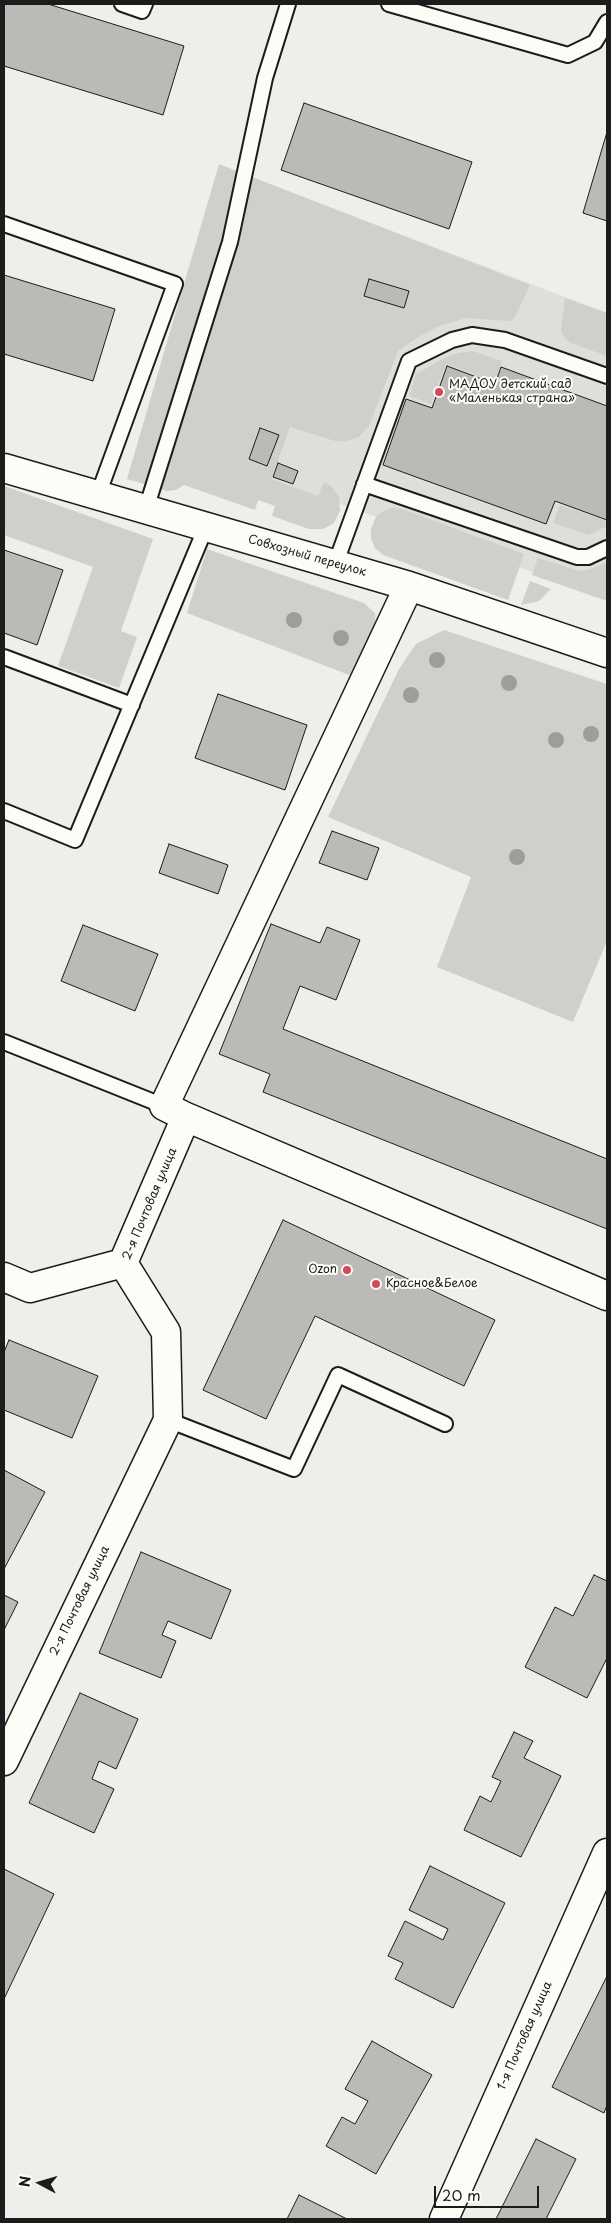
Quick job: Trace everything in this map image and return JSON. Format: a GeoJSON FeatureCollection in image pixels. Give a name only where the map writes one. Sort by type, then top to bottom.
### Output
{"type":"FeatureCollection","features":[{"type":"Feature","properties":{"kind":"street","name":"Совхозный переулок"},"geometry":{"type":"LineString","coordinates":[[4,468],[409,586],[607,652]]}},
{"type":"Feature","properties":{"kind":"street","name":"2-я Почтовая улица"},"geometry":{"type":"LineString","coordinates":[[4,1761],[168,1420],[166,1332],[123,1263],[175,1112],[409,586]]}},
{"type":"Feature","properties":{"kind":"street"},"geometry":{"type":"LineString","coordinates":[[175,1112],[607,1296]]}},
{"type":"Feature","properties":{"kind":"street"},"geometry":{"type":"LineString","coordinates":[[4,1277],[30,1288],[123,1263]]}},
{"type":"Feature","properties":{"kind":"street","name":"1-я Почтовая улица"},"geometry":{"type":"LineString","coordinates":[[444,2219],[607,1853]]}},
{"type":"Feature","properties":{"kind":"lane"},"geometry":{"type":"LineString","coordinates":[[122,4],[142,11],[146,4]]}},
{"type":"Feature","properties":{"kind":"lane"},"geometry":{"type":"LineString","coordinates":[[146,509],[230,242],[265,78],[288,4]]}},
{"type":"Feature","properties":{"kind":"lane"},"geometry":{"type":"LineString","coordinates":[[389,4],[568,55],[595,42],[607,22]]}},
{"type":"Feature","properties":{"kind":"lane"},"geometry":{"type":"LineString","coordinates":[[4,224],[175,284],[98,495]]}},
{"type":"Feature","properties":{"kind":"lane"},"geometry":{"type":"LineString","coordinates":[[335,565],[409,361],[452,340],[472,336],[505,340],[607,376]]}},
{"type":"Feature","properties":{"kind":"lane"},"geometry":{"type":"LineString","coordinates":[[364,484],[577,557],[588,557],[607,548]]}},
{"type":"Feature","properties":{"kind":"lane"},"geometry":{"type":"LineString","coordinates":[[4,812],[75,840],[206,527]]}},
{"type":"Feature","properties":{"kind":"lane"},"geometry":{"type":"LineString","coordinates":[[4,657],[132,705]]}},
{"type":"Feature","properties":{"kind":"lane"},"geometry":{"type":"LineString","coordinates":[[4,1042],[175,1112]]}},
{"type":"Feature","properties":{"kind":"lane"},"geometry":{"type":"LineString","coordinates":[[168,1420],[294,1469],[338,1375],[445,1424]]}},
{"type":"Feature","properties":{"kind":"shaded area"},"geometry":{"type":"Polygon","coordinates":[[[219,164],[530,285],[514,319],[509,321],[466,318],[439,326],[418,337],[398,351],[369,426],[359,437],[346,441],[335,441],[290,427],[271,479],[318,496],[324,482],[331,486],[339,497],[340,511],[334,523],[323,529],[309,529],[272,516],[275,506],[258,500],[255,510],[184,485],[176,490],[167,491],[127,479],[219,164]]]}},
{"type":"Feature","properties":{"kind":"shaded area","name":"МАДОУ детский сад «Маленькая страна»"},"geometry":{"type":"Polygon","coordinates":[[[337,210],[607,313],[607,598],[243,470],[337,210]]]}},
{"type":"Feature","properties":{"kind":"shaded area"},"geometry":{"type":"Polygon","coordinates":[[[565,298],[607,313],[607,356],[571,343],[565,338],[561,331],[565,298]]]}},
{"type":"Feature","properties":{"kind":"shaded area"},"geometry":{"type":"Polygon","coordinates":[[[473,351],[502,361],[494,382],[446,364],[431,404],[409,396],[416,374],[446,357],[473,351]]]}},
{"type":"Feature","properties":{"kind":"shaded area"},"geometry":{"type":"Polygon","coordinates":[[[4,486],[153,539],[121,631],[137,637],[119,688],[58,666],[93,567],[4,535],[4,486]]]}},
{"type":"Feature","properties":{"kind":"shaded area"},"geometry":{"type":"Polygon","coordinates":[[[560,505],[607,521],[607,526],[589,535],[553,523],[560,505]]]}},
{"type":"Feature","properties":{"kind":"shaded area"},"geometry":{"type":"Polygon","coordinates":[[[391,508],[402,509],[524,554],[508,600],[383,555],[375,548],[371,539],[371,529],[376,517],[391,508]]]}},
{"type":"Feature","properties":{"kind":"shaded area"},"geometry":{"type":"Polygon","coordinates":[[[207,549],[364,603],[375,613],[376,629],[352,676],[187,613],[207,549]]]}},
{"type":"Feature","properties":{"kind":"shaded area"},"geometry":{"type":"Polygon","coordinates":[[[538,558],[579,571],[591,569],[607,562],[607,601],[532,575],[538,558]]]}},
{"type":"Feature","properties":{"kind":"shaded area"},"geometry":{"type":"Polygon","coordinates":[[[530,581],[551,589],[539,601],[521,605],[530,581]]]}},
{"type":"Feature","properties":{"kind":"shaded area"},"geometry":{"type":"Polygon","coordinates":[[[444,630],[607,684],[607,941],[573,1022],[437,967],[471,877],[328,817],[399,669],[416,644],[444,630]]]}},
{"type":"Feature","properties":{"kind":"building"},"geometry":{"type":"Polygon","coordinates":[[[4,4],[48,4],[184,46],[163,115],[4,66],[4,4]]]}},
{"type":"Feature","properties":{"kind":"building"},"geometry":{"type":"Polygon","coordinates":[[[304,103],[472,162],[449,229],[281,170],[304,103]]]}},
{"type":"Feature","properties":{"kind":"building"},"geometry":{"type":"Polygon","coordinates":[[[607,132],[607,221],[583,213],[607,132]]]}},
{"type":"Feature","properties":{"kind":"building"},"geometry":{"type":"Polygon","coordinates":[[[4,275],[115,309],[93,381],[4,354],[4,275]]]}},
{"type":"Feature","properties":{"kind":"building"},"geometry":{"type":"Polygon","coordinates":[[[369,279],[409,291],[404,308],[364,296],[369,279]]]}},
{"type":"Feature","properties":{"kind":"building"},"geometry":{"type":"Polygon","coordinates":[[[447,366],[495,384],[501,367],[607,406],[607,520],[555,501],[546,524],[383,465],[406,399],[432,408],[447,366]]]}},
{"type":"Feature","properties":{"kind":"building"},"geometry":{"type":"Polygon","coordinates":[[[260,428],[279,435],[267,466],[249,459],[260,428]]]}},
{"type":"Feature","properties":{"kind":"building"},"geometry":{"type":"Polygon","coordinates":[[[278,463],[298,471],[293,484],[273,477],[278,463]]]}},
{"type":"Feature","properties":{"kind":"building"},"geometry":{"type":"Polygon","coordinates":[[[4,550],[63,570],[37,645],[4,633],[4,550]]]}},
{"type":"Feature","properties":{"kind":"building"},"geometry":{"type":"Polygon","coordinates":[[[218,694],[307,725],[285,790],[195,758],[218,694]]]}},
{"type":"Feature","properties":{"kind":"building"},"geometry":{"type":"Polygon","coordinates":[[[332,831],[379,848],[367,880],[319,863],[332,831]]]}},
{"type":"Feature","properties":{"kind":"building"},"geometry":{"type":"Polygon","coordinates":[[[169,844],[228,865],[218,894],[159,873],[169,844]]]}},
{"type":"Feature","properties":{"kind":"building"},"geometry":{"type":"Polygon","coordinates":[[[271,924],[320,943],[327,927],[360,940],[336,1000],[300,986],[283,1029],[607,1159],[607,1229],[263,1092],[270,1074],[219,1054],[271,924]]]}},
{"type":"Feature","properties":{"kind":"building"},"geometry":{"type":"Polygon","coordinates":[[[83,925],[158,954],[135,1011],[61,981],[83,925]]]}},
{"type":"Feature","properties":{"kind":"building"},"geometry":{"type":"Polygon","coordinates":[[[283,1220],[495,1320],[464,1386],[315,1316],[266,1419],[203,1390],[283,1220]]]}},
{"type":"Feature","properties":{"kind":"building"},"geometry":{"type":"Polygon","coordinates":[[[9,1340],[98,1376],[72,1438],[4,1410],[4,1352],[9,1340]]]}},
{"type":"Feature","properties":{"kind":"building"},"geometry":{"type":"Polygon","coordinates":[[[4,1470],[45,1492],[4,1569],[4,1470]]]}},
{"type":"Feature","properties":{"kind":"building"},"geometry":{"type":"Polygon","coordinates":[[[141,1552],[231,1590],[211,1639],[168,1621],[162,1635],[176,1641],[161,1678],[99,1653],[141,1552]]]}},
{"type":"Feature","properties":{"kind":"building"},"geometry":{"type":"Polygon","coordinates":[[[594,1575],[607,1581],[607,1658],[587,1698],[525,1667],[555,1607],[573,1616],[594,1575]]]}},
{"type":"Feature","properties":{"kind":"building"},"geometry":{"type":"Polygon","coordinates":[[[4,1595],[18,1602],[4,1630],[4,1595]]]}},
{"type":"Feature","properties":{"kind":"building"},"geometry":{"type":"Polygon","coordinates":[[[80,1693],[138,1719],[116,1769],[99,1761],[92,1779],[114,1789],[94,1833],[29,1803],[80,1693]]]}},
{"type":"Feature","properties":{"kind":"building"},"geometry":{"type":"Polygon","coordinates":[[[514,1732],[533,1741],[524,1758],[561,1776],[521,1857],[464,1830],[480,1796],[491,1802],[501,1781],[492,1777],[514,1732]]]}},
{"type":"Feature","properties":{"kind":"building"},"geometry":{"type":"Polygon","coordinates":[[[430,1866],[505,1903],[453,2008],[395,1979],[403,1963],[388,1956],[405,1921],[443,1940],[448,1929],[409,1910],[430,1866]]]}},
{"type":"Feature","properties":{"kind":"building"},"geometry":{"type":"Polygon","coordinates":[[[4,1869],[54,1894],[4,1999],[4,1869]]]}},
{"type":"Feature","properties":{"kind":"building"},"geometry":{"type":"Polygon","coordinates":[[[607,1976],[607,2105],[604,2113],[552,2087],[607,1976]]]}},
{"type":"Feature","properties":{"kind":"building"},"geometry":{"type":"Polygon","coordinates":[[[372,2041],[432,2075],[376,2174],[326,2146],[342,2117],[355,2124],[368,2101],[345,2089],[372,2041]]]}},
{"type":"Feature","properties":{"kind":"building"},"geometry":{"type":"Polygon","coordinates":[[[536,2139],[576,2159],[546,2219],[496,2219],[536,2139]]]}},
{"type":"Feature","properties":{"kind":"building"},"geometry":{"type":"Polygon","coordinates":[[[299,2195],[347,2219],[287,2219],[299,2195]]]}},
{"type":"Feature","properties":{"kind":"place","name":"МАДОУ детский сад «Маленькая страна»"},"geometry":{"type":"Point","coordinates":[439,392]}},
{"type":"Feature","properties":{"kind":"place","name":"Ozon"},"geometry":{"type":"Point","coordinates":[347,1270]}},
{"type":"Feature","properties":{"kind":"place","name":"Красное&Белое"},"geometry":{"type":"Point","coordinates":[376,1284]}}]}
